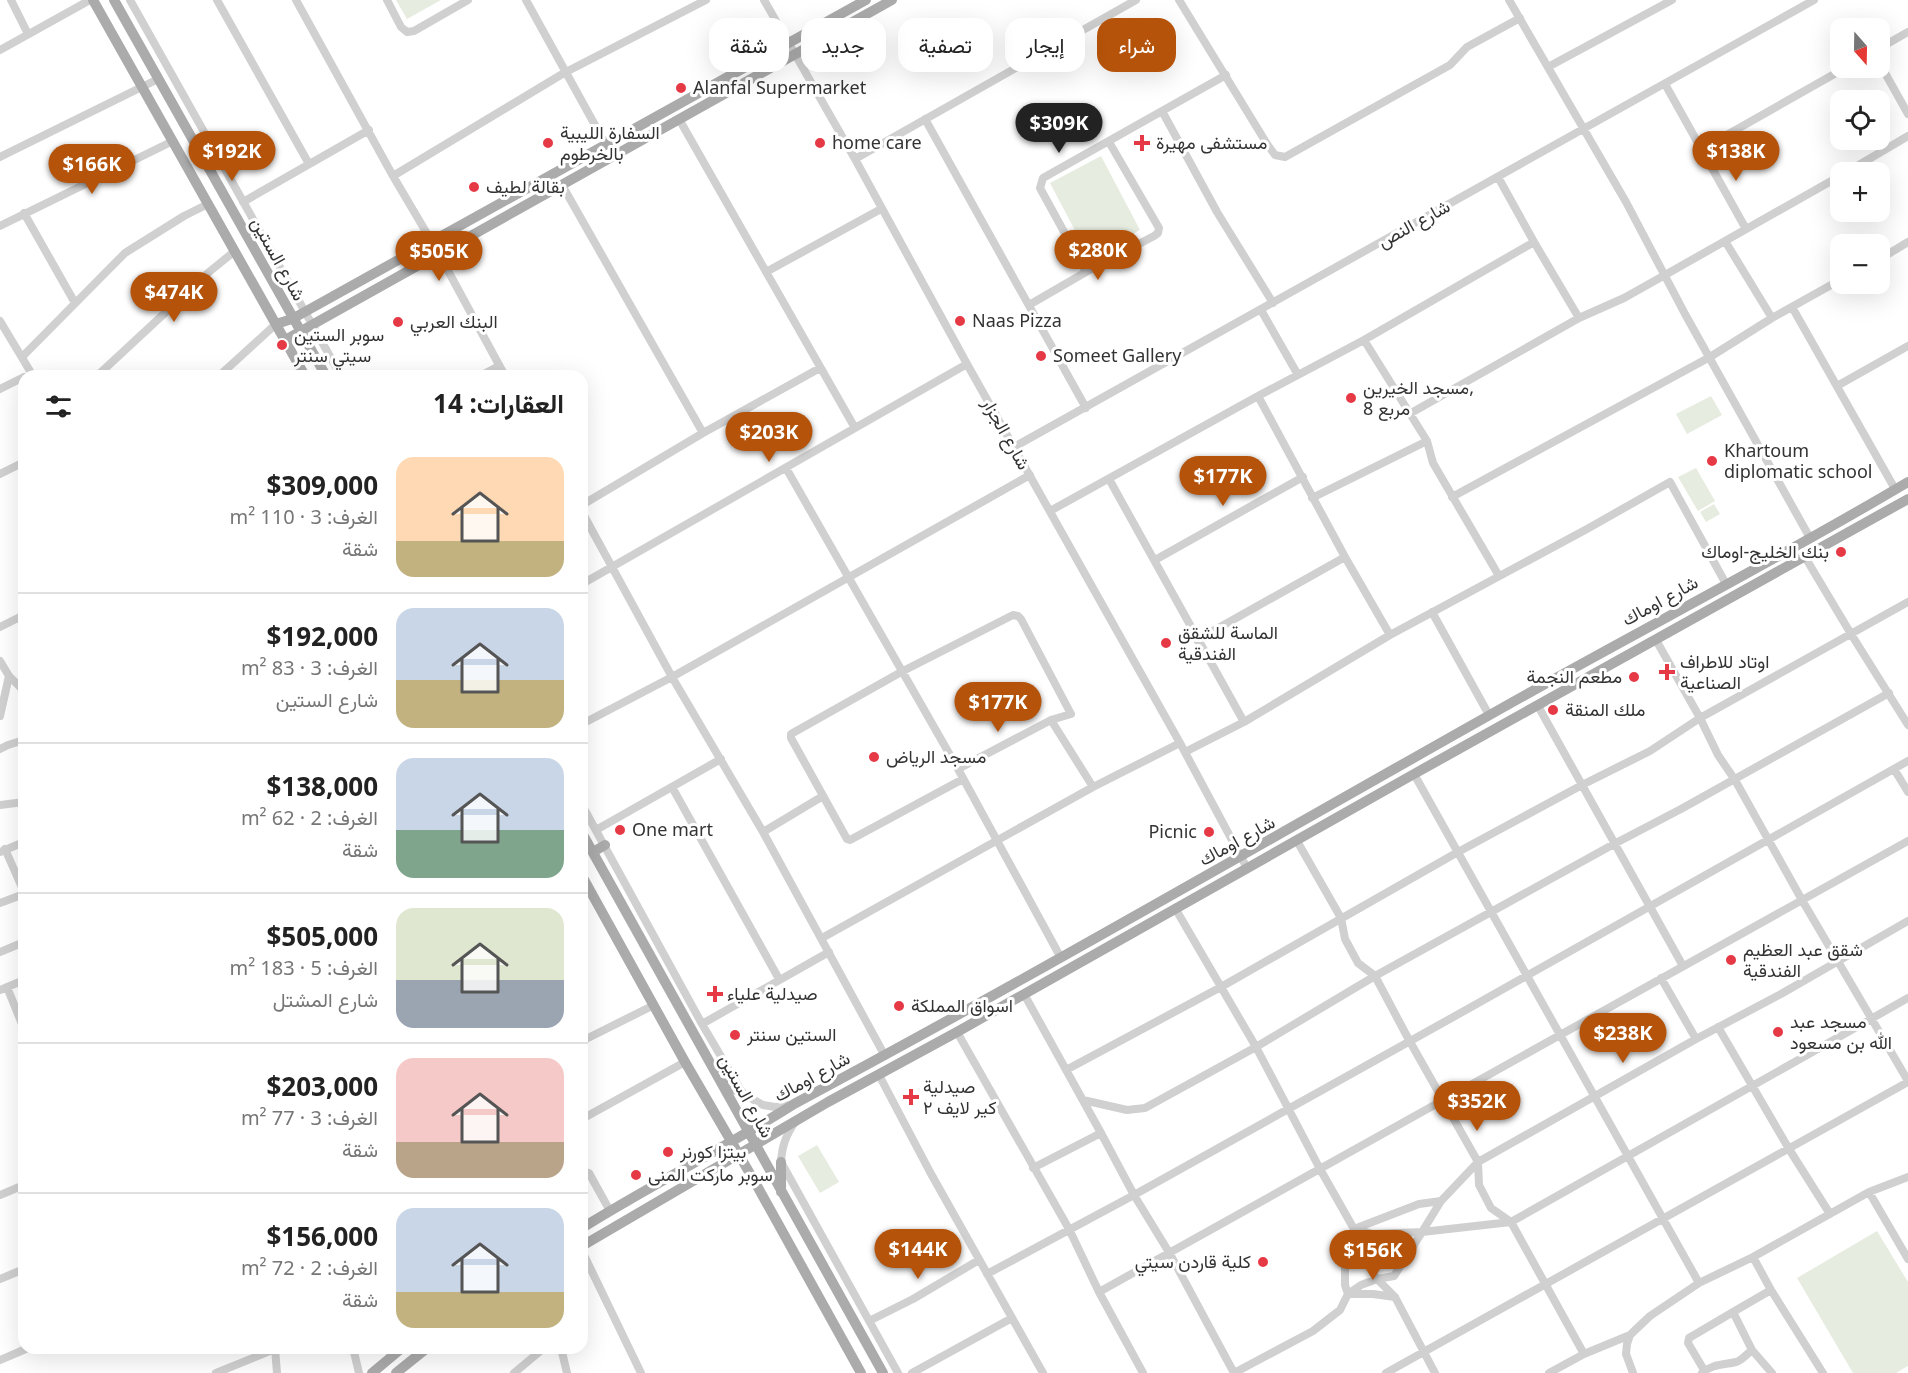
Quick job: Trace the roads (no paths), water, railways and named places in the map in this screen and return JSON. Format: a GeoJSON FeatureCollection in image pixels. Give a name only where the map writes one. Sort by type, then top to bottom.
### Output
{"type":"FeatureCollection","features":[{"type":"Feature","properties":{"kind":"main road","name":"شارع الستين"},"geometry":{"type":"LineString","coordinates":[[92,0],[302,370]]}},
{"type":"Feature","properties":{"kind":"main road","name":"شارع الستين"},"geometry":{"type":"LineString","coordinates":[[114,0],[322,370]]}},
{"type":"Feature","properties":{"kind":"main road"},"geometry":{"type":"LineString","coordinates":[[789,43],[866,0]]}},
{"type":"Feature","properties":{"kind":"main road"},"geometry":{"type":"LineString","coordinates":[[285,340],[892,0]]}},
{"type":"Feature","properties":{"kind":"main road"},"geometry":{"type":"LineString","coordinates":[[276,324],[305,312],[737,72]]}},
{"type":"Feature","properties":{"kind":"main road"},"geometry":{"type":"LineString","coordinates":[[157,112],[172,104]]}},
{"type":"Feature","properties":{"kind":"main road","name":"شارع اوماك"},"geometry":{"type":"LineString","coordinates":[[588,1224],[748,1133],[794,1104],[1061,958],[1489,715],[1908,482]]}},
{"type":"Feature","properties":{"kind":"main road","name":"شارع اوماك"},"geometry":{"type":"LineString","coordinates":[[588,1243],[795,1121],[1908,500]]}},
{"type":"Feature","properties":{"kind":"main road","name":"شارع الستين"},"geometry":{"type":"LineString","coordinates":[[588,843],[883,1373]]}},
{"type":"Feature","properties":{"kind":"main road"},"geometry":{"type":"LineString","coordinates":[[593,852],[605,845]]}},
{"type":"Feature","properties":{"kind":"main road","name":"شارع الستين"},"geometry":{"type":"LineString","coordinates":[[588,890],[861,1373]]}},
{"type":"Feature","properties":{"kind":"main road"},"geometry":{"type":"LineString","coordinates":[[717,1077],[743,1094]]}},
{"type":"Feature","properties":{"kind":"main road"},"geometry":{"type":"LineString","coordinates":[[703,1157],[712,1171]]}},
{"type":"Feature","properties":{"kind":"main road"},"geometry":{"type":"LineString","coordinates":[[781,1162],[781,1192]]}},
{"type":"Feature","properties":{"kind":"main road"},"geometry":{"type":"LineString","coordinates":[[801,1265],[817,1254]]}},
{"type":"Feature","properties":{"kind":"main road"},"geometry":{"type":"LineString","coordinates":[[372,1373],[395,1354]]}},
{"type":"Feature","properties":{"kind":"main road"},"geometry":{"type":"LineString","coordinates":[[396,1373],[420,1354]]}},
{"type":"Feature","properties":{"kind":"street"},"geometry":{"type":"LineString","coordinates":[[11,0],[28,34]]}},
{"type":"Feature","properties":{"kind":"street"},"geometry":{"type":"LineString","coordinates":[[0,50],[92,0]]}},
{"type":"Feature","properties":{"kind":"street"},"geometry":{"type":"LineString","coordinates":[[130,0],[338,370]]}},
{"type":"Feature","properties":{"kind":"street"},"geometry":{"type":"LineString","coordinates":[[217,0],[309,164]]}},
{"type":"Feature","properties":{"kind":"street"},"geometry":{"type":"LineString","coordinates":[[296,0],[501,370]]}},
{"type":"Feature","properties":{"kind":"street"},"geometry":{"type":"LineString","coordinates":[[387,0],[401,27],[407,32],[414,31],[468,0]]}},
{"type":"Feature","properties":{"kind":"street"},"geometry":{"type":"LineString","coordinates":[[526,0],[564,73],[606,145]]}},
{"type":"Feature","properties":{"kind":"street"},"geometry":{"type":"LineString","coordinates":[[393,176],[564,73],[706,0]]}},
{"type":"Feature","properties":{"kind":"street","name":"شارع الجزار"},"geometry":{"type":"LineString","coordinates":[[764,0],[774,18]]}},
{"type":"Feature","properties":{"kind":"street"},"geometry":{"type":"LineString","coordinates":[[855,159],[1137,0]]}},
{"type":"Feature","properties":{"kind":"street"},"geometry":{"type":"LineString","coordinates":[[1179,0],[1266,144],[1275,155],[1285,157],[1450,65],[1467,47],[1520,18]]}},
{"type":"Feature","properties":{"kind":"street"},"geometry":{"type":"LineString","coordinates":[[1509,0],[1626,202],[1685,314],[1810,538]]}},
{"type":"Feature","properties":{"kind":"street"},"geometry":{"type":"LineString","coordinates":[[1548,67],[1672,0]]}},
{"type":"Feature","properties":{"kind":"street","name":"شارع النص"},"geometry":{"type":"LineString","coordinates":[[1014,447],[1584,130],[1803,3],[1814,0]]}},
{"type":"Feature","properties":{"kind":"street"},"geometry":{"type":"LineString","coordinates":[[1890,42],[1908,32]]}},
{"type":"Feature","properties":{"kind":"street","name":"شارع الجزار"},"geometry":{"type":"LineString","coordinates":[[789,43],[1180,742],[1247,868]]}},
{"type":"Feature","properties":{"kind":"street"},"geometry":{"type":"LineString","coordinates":[[1086,272],[1040,188],[1043,178],[1226,75]]}},
{"type":"Feature","properties":{"kind":"street"},"geometry":{"type":"LineString","coordinates":[[1702,149],[1830,76]]}},
{"type":"Feature","properties":{"kind":"street"},"geometry":{"type":"LineString","coordinates":[[1888,78],[1908,114]]}},
{"type":"Feature","properties":{"kind":"street"},"geometry":{"type":"LineString","coordinates":[[0,157],[158,79]]}},
{"type":"Feature","properties":{"kind":"street"},"geometry":{"type":"LineString","coordinates":[[1665,84],[1746,229]]}},
{"type":"Feature","properties":{"kind":"street"},"geometry":{"type":"LineString","coordinates":[[1162,111],[1217,212],[1273,303]]}},
{"type":"Feature","properties":{"kind":"street"},"geometry":{"type":"LineString","coordinates":[[679,119],[855,428]]}},
{"type":"Feature","properties":{"kind":"street"},"geometry":{"type":"LineString","coordinates":[[925,119],[1086,408]]}},
{"type":"Feature","properties":{"kind":"street"},"geometry":{"type":"LineString","coordinates":[[243,202],[369,130]]}},
{"type":"Feature","properties":{"kind":"street"},"geometry":{"type":"LineString","coordinates":[[1864,162],[1908,136]]}},
{"type":"Feature","properties":{"kind":"street"},"geometry":{"type":"LineString","coordinates":[[0,226],[173,141]]}},
{"type":"Feature","properties":{"kind":"street"},"geometry":{"type":"LineString","coordinates":[[1029,305],[1158,232],[1159,228],[1109,142]]}},
{"type":"Feature","properties":{"kind":"street"},"geometry":{"type":"LineString","coordinates":[[1498,177],[1579,318]]}},
{"type":"Feature","properties":{"kind":"street"},"geometry":{"type":"LineString","coordinates":[[1411,413],[1579,318],[1624,298],[1830,182]]}},
{"type":"Feature","properties":{"kind":"street"},"geometry":{"type":"LineString","coordinates":[[562,185],[703,433]]}},
{"type":"Feature","properties":{"kind":"street"},"geometry":{"type":"LineString","coordinates":[[21,357],[125,253],[184,216],[208,204]]}},
{"type":"Feature","properties":{"kind":"street"},"geometry":{"type":"LineString","coordinates":[[766,272],[881,209]]}},
{"type":"Feature","properties":{"kind":"street"},"geometry":{"type":"LineString","coordinates":[[24,213],[75,303]]}},
{"type":"Feature","properties":{"kind":"street"},"geometry":{"type":"LineString","coordinates":[[1725,241],[1772,318]]}},
{"type":"Feature","properties":{"kind":"street"},"geometry":{"type":"LineString","coordinates":[[1050,511],[1364,340],[1534,242]]}},
{"type":"Feature","properties":{"kind":"street"},"geometry":{"type":"LineString","coordinates":[[1890,253],[1908,242]]}},
{"type":"Feature","properties":{"kind":"street"},"geometry":{"type":"LineString","coordinates":[[103,370],[209,272],[235,251]]}},
{"type":"Feature","properties":{"kind":"street"},"geometry":{"type":"LineString","coordinates":[[1452,497],[1710,357],[1772,318],[1830,286]]}},
{"type":"Feature","properties":{"kind":"street"},"geometry":{"type":"LineString","coordinates":[[1792,307],[1895,489]]}},
{"type":"Feature","properties":{"kind":"street"},"geometry":{"type":"LineString","coordinates":[[1261,310],[1298,375]]}},
{"type":"Feature","properties":{"kind":"street"},"geometry":{"type":"LineString","coordinates":[[0,321],[21,357],[26,370]]}},
{"type":"Feature","properties":{"kind":"street"},"geometry":{"type":"LineString","coordinates":[[226,370],[276,324]]}},
{"type":"Feature","properties":{"kind":"street"},"geometry":{"type":"LineString","coordinates":[[1364,340],[1411,413],[1427,441],[1433,463],[1499,576]]}},
{"type":"Feature","properties":{"kind":"street"},"geometry":{"type":"LineString","coordinates":[[1837,386],[1908,346]]}},
{"type":"Feature","properties":{"kind":"street"},"geometry":{"type":"LineString","coordinates":[[588,581],[967,364]]}},
{"type":"Feature","properties":{"kind":"street"},"geometry":{"type":"LineString","coordinates":[[491,370],[499,366]]}},
{"type":"Feature","properties":{"kind":"street"},"geometry":{"type":"LineString","coordinates":[[588,502],[703,433],[820,368]]}},
{"type":"Feature","properties":{"kind":"street"},"geometry":{"type":"LineString","coordinates":[[0,389],[18,381]]}},
{"type":"Feature","properties":{"kind":"street"},"geometry":{"type":"LineString","coordinates":[[1258,396],[1303,477],[1312,498],[1390,635]]}},
{"type":"Feature","properties":{"kind":"street"},"geometry":{"type":"LineString","coordinates":[[1312,498],[1427,441]]}},
{"type":"Feature","properties":{"kind":"street"},"geometry":{"type":"LineString","coordinates":[[0,474],[18,465]]}},
{"type":"Feature","properties":{"kind":"street"},"geometry":{"type":"LineString","coordinates":[[786,468],[903,671],[1061,958]]}},
{"type":"Feature","properties":{"kind":"street"},"geometry":{"type":"LineString","coordinates":[[588,721],[672,677],[1030,475]]}},
{"type":"Feature","properties":{"kind":"street"},"geometry":{"type":"LineString","coordinates":[[1155,560],[1303,477]]}},
{"type":"Feature","properties":{"kind":"street"},"geometry":{"type":"LineString","coordinates":[[1109,479],[1244,722]]}},
{"type":"Feature","properties":{"kind":"street"},"geometry":{"type":"LineString","coordinates":[[1185,752],[1244,722],[1390,635],[1670,482],[1726,584]]}},
{"type":"Feature","properties":{"kind":"street"},"geometry":{"type":"LineString","coordinates":[[588,523],[672,677],[830,952],[885,1056]]}},
{"type":"Feature","properties":{"kind":"street"},"geometry":{"type":"LineString","coordinates":[[1197,640],[1345,557]]}},
{"type":"Feature","properties":{"kind":"street"},"geometry":{"type":"LineString","coordinates":[[1805,557],[1908,724]]}},
{"type":"Feature","properties":{"kind":"street"},"geometry":{"type":"LineString","coordinates":[[1066,1070],[1221,987],[1458,852],[1650,751],[1700,718],[1908,602]]}},
{"type":"Feature","properties":{"kind":"street"},"geometry":{"type":"LineString","coordinates":[[1432,612],[1489,715]]}},
{"type":"Feature","properties":{"kind":"street"},"geometry":{"type":"LineString","coordinates":[[958,769],[1051,720],[1071,714],[1018,616],[1013,615],[903,671],[791,734],[791,738],[847,839],[850,840],[963,778]]}},
{"type":"Feature","properties":{"kind":"street"},"geometry":{"type":"LineString","coordinates":[[0,627],[18,618]]}},
{"type":"Feature","properties":{"kind":"street"},"geometry":{"type":"LineString","coordinates":[[1386,1373],[1908,1082],[1735,780],[1718,755],[1656,640]]}},
{"type":"Feature","properties":{"kind":"street"},"geometry":{"type":"LineString","coordinates":[[0,661],[5,672],[18,686]]}},
{"type":"Feature","properties":{"kind":"street"},"geometry":{"type":"LineString","coordinates":[[0,716],[5,672]]}},
{"type":"Feature","properties":{"kind":"street"},"geometry":{"type":"LineString","coordinates":[[1083,1100],[1126,1110],[1145,1108],[1256,1047],[1375,976],[1735,780],[1889,693]]}},
{"type":"Feature","properties":{"kind":"street"},"geometry":{"type":"LineString","coordinates":[[1538,706],[1683,966]]}},
{"type":"Feature","properties":{"kind":"street"},"geometry":{"type":"LineString","coordinates":[[1051,720],[1093,788]]}},
{"type":"Feature","properties":{"kind":"street"},"geometry":{"type":"LineString","coordinates":[[0,749],[18,742]]}},
{"type":"Feature","properties":{"kind":"street"},"geometry":{"type":"LineString","coordinates":[[822,938],[1180,742]]}},
{"type":"Feature","properties":{"kind":"street"},"geometry":{"type":"LineString","coordinates":[[596,830],[721,759]]}},
{"type":"Feature","properties":{"kind":"street"},"geometry":{"type":"LineString","coordinates":[[987,1274],[1134,1195],[1908,761]]}},
{"type":"Feature","properties":{"kind":"street"},"geometry":{"type":"LineString","coordinates":[[1894,769],[1908,792]]}},
{"type":"Feature","properties":{"kind":"street"},"geometry":{"type":"LineString","coordinates":[[1414,774],[1699,1283]]}},
{"type":"Feature","properties":{"kind":"street"},"geometry":{"type":"LineString","coordinates":[[672,787],[779,980]]}},
{"type":"Feature","properties":{"kind":"street"},"geometry":{"type":"LineString","coordinates":[[763,832],[824,796]]}},
{"type":"Feature","properties":{"kind":"street"},"geometry":{"type":"LineString","coordinates":[[0,805],[18,803]]}},
{"type":"Feature","properties":{"kind":"street"},"geometry":{"type":"LineString","coordinates":[[588,816],[743,1094],[763,1105],[775,1107],[794,1104]]}},
{"type":"Feature","properties":{"kind":"street"},"geometry":{"type":"LineString","coordinates":[[1297,841],[1341,918],[1345,939],[1358,963],[1375,976],[1478,1161],[1479,1185],[1491,1208],[1511,1222],[1584,1354]]}},
{"type":"Feature","properties":{"kind":"street"},"geometry":{"type":"LineString","coordinates":[[1099,1292],[1908,841]]}},
{"type":"Feature","properties":{"kind":"street"},"geometry":{"type":"LineString","coordinates":[[18,845],[3,851],[18,881]]}},
{"type":"Feature","properties":{"kind":"street"},"geometry":{"type":"LineString","coordinates":[[0,903],[18,896]]}},
{"type":"Feature","properties":{"kind":"street"},"geometry":{"type":"LineString","coordinates":[[1175,908],[1256,1047],[1354,1229],[1377,1279],[1395,1298],[1435,1373]]}},
{"type":"Feature","properties":{"kind":"street"},"geometry":{"type":"LineString","coordinates":[[1024,994],[1234,1373],[1313,1331],[1340,1310],[1348,1294],[1361,1285],[1394,1276],[1441,1201],[1478,1161],[1908,921]]}},
{"type":"Feature","properties":{"kind":"street"},"geometry":{"type":"LineString","coordinates":[[0,952],[18,944]]}},
{"type":"Feature","properties":{"kind":"street"},"geometry":{"type":"LineString","coordinates":[[702,1024],[830,952]]}},
{"type":"Feature","properties":{"kind":"street"},"geometry":{"type":"LineString","coordinates":[[1661,978],[1696,1039]]}},
{"type":"Feature","properties":{"kind":"street"},"geometry":{"type":"LineString","coordinates":[[18,983],[3,989],[18,1018]]}},
{"type":"Feature","properties":{"kind":"street"},"geometry":{"type":"LineString","coordinates":[[1354,1229],[1373,1234],[1422,1232],[1511,1222],[1908,998]]}},
{"type":"Feature","properties":{"kind":"street"},"geometry":{"type":"LineString","coordinates":[[588,1038],[654,1005]]}},
{"type":"Feature","properties":{"kind":"street"},"geometry":{"type":"LineString","coordinates":[[1718,1027],[1830,1214]]}},
{"type":"Feature","properties":{"kind":"street"},"geometry":{"type":"LineString","coordinates":[[957,1032],[1069,1229],[1099,1292],[1143,1373]]}},
{"type":"Feature","properties":{"kind":"street"},"geometry":{"type":"LineString","coordinates":[[588,1116],[685,1062]]}},
{"type":"Feature","properties":{"kind":"street"},"geometry":{"type":"LineString","coordinates":[[879,1075],[1043,1373]]}},
{"type":"Feature","properties":{"kind":"street"},"geometry":{"type":"LineString","coordinates":[[795,1121],[786,1136],[781,1162],[898,1373]]}},
{"type":"Feature","properties":{"kind":"street"},"geometry":{"type":"LineString","coordinates":[[1033,1168],[1101,1133]]}},
{"type":"Feature","properties":{"kind":"street"},"geometry":{"type":"LineString","coordinates":[[588,1173],[610,1211]]}},
{"type":"Feature","properties":{"kind":"street"},"geometry":{"type":"LineString","coordinates":[[1550,1373],[1584,1354],[1630,1335],[1650,1316],[1699,1283],[1753,1257],[1869,1192],[1908,1177]]}},
{"type":"Feature","properties":{"kind":"street"},"geometry":{"type":"LineString","coordinates":[[0,1195],[18,1188]]}},
{"type":"Feature","properties":{"kind":"street"},"geometry":{"type":"LineString","coordinates":[[1869,1192],[1908,1259]]}},
{"type":"Feature","properties":{"kind":"street"},"geometry":{"type":"LineString","coordinates":[[1354,1229],[1419,1204],[1441,1201]]}},
{"type":"Feature","properties":{"kind":"street"},"geometry":{"type":"LineString","coordinates":[[1348,1294],[1345,1285],[1345,1264],[1362,1248]]}},
{"type":"Feature","properties":{"kind":"street"},"geometry":{"type":"LineString","coordinates":[[1753,1257],[1823,1373]]}},
{"type":"Feature","properties":{"kind":"street"},"geometry":{"type":"LineString","coordinates":[[869,1321],[913,1299],[979,1260]]}},
{"type":"Feature","properties":{"kind":"street"},"geometry":{"type":"LineString","coordinates":[[588,1263],[641,1373]]}},
{"type":"Feature","properties":{"kind":"street"},"geometry":{"type":"LineString","coordinates":[[0,1279],[18,1272]]}},
{"type":"Feature","properties":{"kind":"street"},"geometry":{"type":"LineString","coordinates":[[1752,1350],[1737,1362],[1723,1363],[1703,1372],[1688,1343],[1689,1338],[1771,1290]]}},
{"type":"Feature","properties":{"kind":"street"},"geometry":{"type":"LineString","coordinates":[[1348,1294],[1373,1294],[1395,1298]]}},
{"type":"Feature","properties":{"kind":"street"},"geometry":{"type":"LineString","coordinates":[[1733,1312],[1752,1350],[1772,1373]]}},
{"type":"Feature","properties":{"kind":"street"},"geometry":{"type":"LineString","coordinates":[[912,1373],[1012,1318]]}},
{"type":"Feature","properties":{"kind":"street"},"geometry":{"type":"LineString","coordinates":[[1630,1335],[1626,1349],[1633,1373]]}},
{"type":"Feature","properties":{"kind":"street"},"geometry":{"type":"LineString","coordinates":[[0,1360],[18,1352]]}},
{"type":"Feature","properties":{"kind":"street"},"geometry":{"type":"LineString","coordinates":[[216,1373],[263,1354]]}},
{"type":"Feature","properties":{"kind":"street"},"geometry":{"type":"LineString","coordinates":[[275,1354],[277,1373]]}},
{"type":"Feature","properties":{"kind":"street"},"geometry":{"type":"LineString","coordinates":[[354,1354],[359,1373]]}},
{"type":"Feature","properties":{"kind":"street"},"geometry":{"type":"LineString","coordinates":[[514,1373],[537,1354]]}},
{"type":"Feature","properties":{"kind":"street"},"geometry":{"type":"LineString","coordinates":[[562,1354],[567,1373]]}},
{"type":"Feature","properties":{"kind":"place","name":"Alanfal Supermarket"},"geometry":{"type":"Point","coordinates":[681,88]}},
{"type":"Feature","properties":{"kind":"place","name":"السفارة الليبية بالخرطوم"},"geometry":{"type":"Point","coordinates":[548,143]}},
{"type":"Feature","properties":{"kind":"place","name":"home care"},"geometry":{"type":"Point","coordinates":[820,143]}},
{"type":"Feature","properties":{"kind":"place","name":"مستشفى مهيرة"},"geometry":{"type":"Point","coordinates":[1142,143]}},
{"type":"Feature","properties":{"kind":"place","name":"بقالة لطيف"},"geometry":{"type":"Point","coordinates":[474,187]}},
{"type":"Feature","properties":{"kind":"place","name":"Naas Pizza"},"geometry":{"type":"Point","coordinates":[960,321]}},
{"type":"Feature","properties":{"kind":"place","name":"البنك العربي"},"geometry":{"type":"Point","coordinates":[398,322]}},
{"type":"Feature","properties":{"kind":"place","name":"سوبر الستين سيتي سنتر"},"geometry":{"type":"Point","coordinates":[282,345]}},
{"type":"Feature","properties":{"kind":"place","name":"Someet Gallery"},"geometry":{"type":"Point","coordinates":[1041,356]}},
{"type":"Feature","properties":{"kind":"place","name":"مسجد الخيرين, مربع 8"},"geometry":{"type":"Point","coordinates":[1351,398]}},
{"type":"Feature","properties":{"kind":"place","name":"Khartoum diplomatic school"},"geometry":{"type":"Point","coordinates":[1712,461]}},
{"type":"Feature","properties":{"kind":"place","name":"بنك الخليج-اوماك"},"geometry":{"type":"Point","coordinates":[1841,552]}},
{"type":"Feature","properties":{"kind":"place","name":"الماسة للشقق الفندقية"},"geometry":{"type":"Point","coordinates":[1166,643]}},
{"type":"Feature","properties":{"kind":"place","name":"اوتاد للاطراف الصناعية"},"geometry":{"type":"Point","coordinates":[1667,672]}},
{"type":"Feature","properties":{"kind":"place","name":"مطعم النجمة"},"geometry":{"type":"Point","coordinates":[1634,677]}},
{"type":"Feature","properties":{"kind":"place","name":"ملك المنقة"},"geometry":{"type":"Point","coordinates":[1553,710]}},
{"type":"Feature","properties":{"kind":"place","name":"مسجد الرياض"},"geometry":{"type":"Point","coordinates":[874,757]}},
{"type":"Feature","properties":{"kind":"place","name":"One mart"},"geometry":{"type":"Point","coordinates":[620,830]}},
{"type":"Feature","properties":{"kind":"place","name":"Picnic"},"geometry":{"type":"Point","coordinates":[1209,832]}},
{"type":"Feature","properties":{"kind":"place","name":"شقق عبد العظيم الفندقية"},"geometry":{"type":"Point","coordinates":[1731,960]}},
{"type":"Feature","properties":{"kind":"place","name":"صيدلية علياء"},"geometry":{"type":"Point","coordinates":[715,994]}},
{"type":"Feature","properties":{"kind":"place","name":"اسواق المملكة"},"geometry":{"type":"Point","coordinates":[899,1006]}},
{"type":"Feature","properties":{"kind":"place","name":"مسجد عبد الله بن مسعود"},"geometry":{"type":"Point","coordinates":[1778,1032]}},
{"type":"Feature","properties":{"kind":"place","name":"الستين سنتر"},"geometry":{"type":"Point","coordinates":[735,1035]}},
{"type":"Feature","properties":{"kind":"place","name":"صيدلية كير لايف ٢"},"geometry":{"type":"Point","coordinates":[911,1097]}},
{"type":"Feature","properties":{"kind":"place","name":"بيتزا كورنر"},"geometry":{"type":"Point","coordinates":[668,1152]}},
{"type":"Feature","properties":{"kind":"place","name":"سوبر ماركت المنى"},"geometry":{"type":"Point","coordinates":[636,1175]}},
{"type":"Feature","properties":{"kind":"place","name":"كلية قاردن سيتي"},"geometry":{"type":"Point","coordinates":[1263,1262]}}]}
